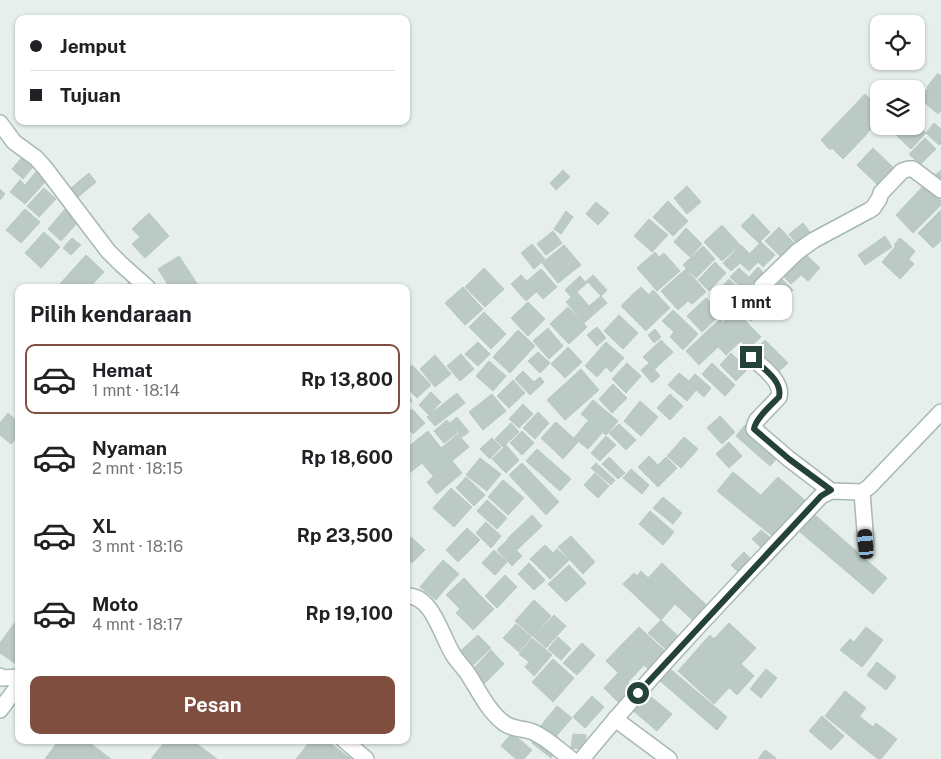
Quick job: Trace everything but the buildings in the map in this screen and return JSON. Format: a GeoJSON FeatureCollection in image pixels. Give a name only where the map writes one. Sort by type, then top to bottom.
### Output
{"type":"FeatureCollection","features":[{"type":"Feature","properties":{"kind":"street"},"geometry":{"type":"LineString","coordinates":[[0,124],[14,142],[41,162],[108,251],[144,284]]}},
{"type":"Feature","properties":{"kind":"street"},"geometry":{"type":"LineString","coordinates":[[762,286],[797,252],[814,240],[873,208],[881,193],[902,171],[913,169],[941,190]]}},
{"type":"Feature","properties":{"kind":"street"},"geometry":{"type":"LineString","coordinates":[[751,357],[777,382],[780,393],[779,397],[757,420],[754,429],[789,459],[831,490],[862,492],[941,412]]}},
{"type":"Feature","properties":{"kind":"street"},"geometry":{"type":"LineString","coordinates":[[582,759],[649,680],[821,496],[831,490]]}},
{"type":"Feature","properties":{"kind":"street"},"geometry":{"type":"LineString","coordinates":[[862,492],[866,544]]}},
{"type":"Feature","properties":{"kind":"street"},"geometry":{"type":"LineString","coordinates":[[410,596],[418,598],[432,612],[453,654],[497,716],[506,725],[526,729],[539,735],[571,759]]}},
{"type":"Feature","properties":{"kind":"street"},"geometry":{"type":"LineString","coordinates":[[0,676],[15,683]]}},
{"type":"Feature","properties":{"kind":"street"},"geometry":{"type":"LineString","coordinates":[[0,710],[15,687]]}},
{"type":"Feature","properties":{"kind":"street"},"geometry":{"type":"LineString","coordinates":[[615,719],[669,759]]}},
{"type":"Feature","properties":{"kind":"street"},"geometry":{"type":"LineString","coordinates":[[349,744],[366,759]]}},
{"type":"Feature","properties":{"kind":"route"},"geometry":{"type":"LineString","coordinates":[[638,693],[821,496],[831,490],[789,459],[754,429],[757,420],[779,397],[780,387],[751,357]]}}]}
